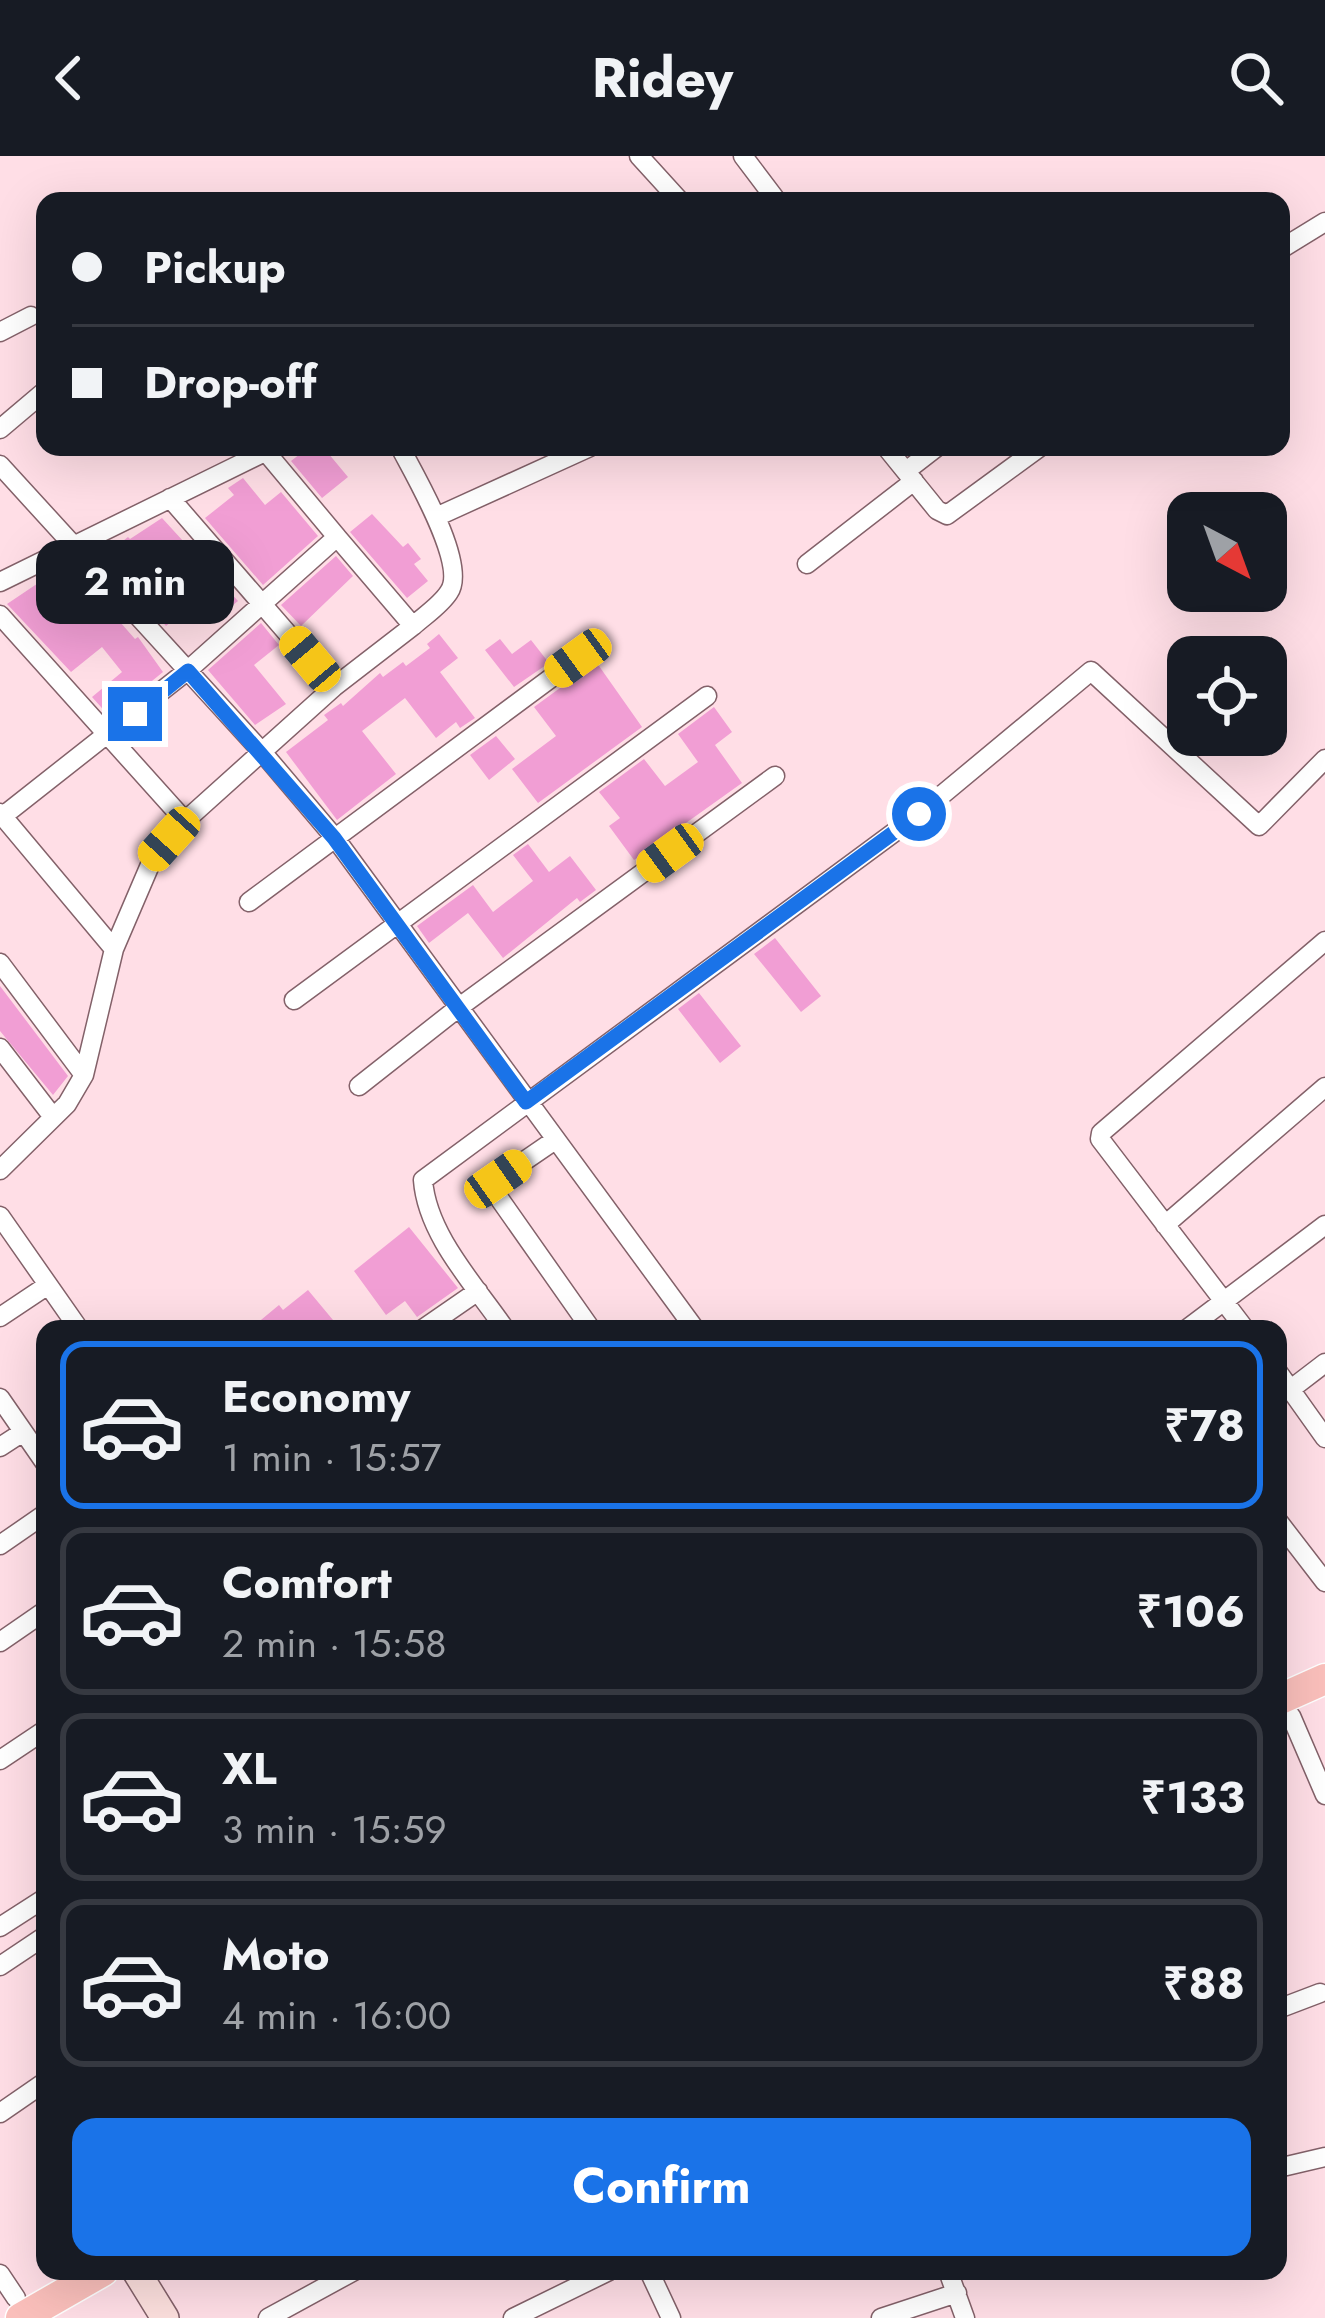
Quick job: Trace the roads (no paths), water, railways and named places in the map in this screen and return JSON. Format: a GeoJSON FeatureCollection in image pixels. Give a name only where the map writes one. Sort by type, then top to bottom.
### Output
{"type":"FeatureCollection","features":[{"type":"Feature","properties":{"kind":"main road"},"geometry":{"type":"LineString","coordinates":[[1287,1708],[1325,1679]]}},
{"type":"Feature","properties":{"kind":"main road"},"geometry":{"type":"LineString","coordinates":[[1287,1711],[1325,1701]]}},
{"type":"Feature","properties":{"kind":"main road"},"geometry":{"type":"LineString","coordinates":[[9,2299],[47,2280]]}},
{"type":"Feature","properties":{"kind":"main road"},"geometry":{"type":"LineString","coordinates":[[9,2299],[73,2280]]}},
{"type":"Feature","properties":{"kind":"street"},"geometry":{"type":"LineString","coordinates":[[639,156],[672,192]]}},
{"type":"Feature","properties":{"kind":"street"},"geometry":{"type":"LineString","coordinates":[[743,156],[770,192]]}},
{"type":"Feature","properties":{"kind":"street"},"geometry":{"type":"LineString","coordinates":[[1290,244],[1325,222]]}},
{"type":"Feature","properties":{"kind":"street"},"geometry":{"type":"LineString","coordinates":[[0,332],[32,316]]}},
{"type":"Feature","properties":{"kind":"street"},"geometry":{"type":"LineString","coordinates":[[0,428],[36,398]]}},
{"type":"Feature","properties":{"kind":"street"},"geometry":{"type":"LineString","coordinates":[[0,582],[257,456]]}},
{"type":"Feature","properties":{"kind":"street"},"geometry":{"type":"LineString","coordinates":[[276,456],[413,626]]}},
{"type":"Feature","properties":{"kind":"street"},"geometry":{"type":"LineString","coordinates":[[0,1170],[67,1104],[84,1075],[114,949],[153,858],[185,821],[334,687],[449,592],[453,582],[436,517],[405,456]]}},
{"type":"Feature","properties":{"kind":"street"},"geometry":{"type":"LineString","coordinates":[[436,517],[570,456]]}},
{"type":"Feature","properties":{"kind":"street"},"geometry":{"type":"LineString","coordinates":[[893,456],[937,510],[947,515],[1028,456]]}},
{"type":"Feature","properties":{"kind":"street"},"geometry":{"type":"LineString","coordinates":[[806,564],[929,456]]}},
{"type":"Feature","properties":{"kind":"street"},"geometry":{"type":"LineString","coordinates":[[0,466],[263,753],[334,838],[688,1320]]}},
{"type":"Feature","properties":{"kind":"street"},"geometry":{"type":"LineString","coordinates":[[170,498],[334,687]]}},
{"type":"Feature","properties":{"kind":"street"},"geometry":{"type":"LineString","coordinates":[[114,949],[2,815],[188,671],[338,537]]}},
{"type":"Feature","properties":{"kind":"street"},"geometry":{"type":"LineString","coordinates":[[0,615],[185,821]]}},
{"type":"Feature","properties":{"kind":"street"},"geometry":{"type":"LineString","coordinates":[[249,902],[578,658]]}},
{"type":"Feature","properties":{"kind":"street"},"geometry":{"type":"LineString","coordinates":[[499,1320],[449,1250],[424,1202],[423,1180],[919,814],[1091,671],[1259,826],[1325,759]]}},
{"type":"Feature","properties":{"kind":"street"},"geometry":{"type":"LineString","coordinates":[[294,1000],[707,696]]}},
{"type":"Feature","properties":{"kind":"street"},"geometry":{"type":"LineString","coordinates":[[359,1086],[775,776]]}},
{"type":"Feature","properties":{"kind":"street"},"geometry":{"type":"LineString","coordinates":[[1238,1320],[1100,1139],[1101,1133],[1325,941]]}},
{"type":"Feature","properties":{"kind":"street"},"geometry":{"type":"LineString","coordinates":[[0,963],[84,1075]]}},
{"type":"Feature","properties":{"kind":"street"},"geometry":{"type":"LineString","coordinates":[[0,1048],[53,1117]]}},
{"type":"Feature","properties":{"kind":"street"},"geometry":{"type":"LineString","coordinates":[[1165,1225],[1325,1087]]}},
{"type":"Feature","properties":{"kind":"street"},"geometry":{"type":"LineString","coordinates":[[555,1140],[498,1179],[494,1191],[584,1320]]}},
{"type":"Feature","properties":{"kind":"street"},"geometry":{"type":"LineString","coordinates":[[0,1216],[73,1320]]}},
{"type":"Feature","properties":{"kind":"street"},"geometry":{"type":"LineString","coordinates":[[1199,1320],[1325,1225]]}},
{"type":"Feature","properties":{"kind":"street"},"geometry":{"type":"LineString","coordinates":[[0,1318],[48,1285]]}},
{"type":"Feature","properties":{"kind":"street"},"geometry":{"type":"LineString","coordinates":[[436,1320],[478,1291]]}},
{"type":"Feature","properties":{"kind":"street"},"geometry":{"type":"LineString","coordinates":[[1291,1389],[1325,1364]]}},
{"type":"Feature","properties":{"kind":"street"},"geometry":{"type":"LineString","coordinates":[[1287,1384],[1325,1438]]}},
{"type":"Feature","properties":{"kind":"street"},"geometry":{"type":"LineString","coordinates":[[0,1399],[36,1450]]}},
{"type":"Feature","properties":{"kind":"street"},"geometry":{"type":"LineString","coordinates":[[0,1448],[23,1432]]}},
{"type":"Feature","properties":{"kind":"street"},"geometry":{"type":"LineString","coordinates":[[0,1545],[36,1520]]}},
{"type":"Feature","properties":{"kind":"street"},"geometry":{"type":"LineString","coordinates":[[1287,1533],[1325,1582]]}},
{"type":"Feature","properties":{"kind":"street"},"geometry":{"type":"LineString","coordinates":[[0,1642],[36,1618]]}},
{"type":"Feature","properties":{"kind":"street"},"geometry":{"type":"LineString","coordinates":[[1287,1722],[1325,1796]]}},
{"type":"Feature","properties":{"kind":"street"},"geometry":{"type":"LineString","coordinates":[[0,1760],[36,1736]]}},
{"type":"Feature","properties":{"kind":"street"},"geometry":{"type":"LineString","coordinates":[[0,1927],[36,1904]]}},
{"type":"Feature","properties":{"kind":"street"},"geometry":{"type":"LineString","coordinates":[[0,1966],[36,1942]]}},
{"type":"Feature","properties":{"kind":"street"},"geometry":{"type":"LineString","coordinates":[[1287,2006],[1321,1994]]}},
{"type":"Feature","properties":{"kind":"street"},"geometry":{"type":"LineString","coordinates":[[0,2113],[36,2088]]}},
{"type":"Feature","properties":{"kind":"street"},"geometry":{"type":"LineString","coordinates":[[1287,2166],[1325,2157]]}},
{"type":"Feature","properties":{"kind":"street"},"geometry":{"type":"LineString","coordinates":[[142,2280],[165,2318]]}},
{"type":"Feature","properties":{"kind":"street"},"geometry":{"type":"LineString","coordinates":[[268,2318],[337,2280]]}},
{"type":"Feature","properties":{"kind":"street"},"geometry":{"type":"LineString","coordinates":[[513,2318],[591,2280]]}},
{"type":"Feature","properties":{"kind":"street"},"geometry":{"type":"LineString","coordinates":[[653,2280],[670,2318]]}},
{"type":"Feature","properties":{"kind":"street"},"geometry":{"type":"LineString","coordinates":[[952,2280],[965,2318]]}},
{"type":"Feature","properties":{"kind":"street"},"geometry":{"type":"LineString","coordinates":[[881,2318],[957,2293]]}}]}
